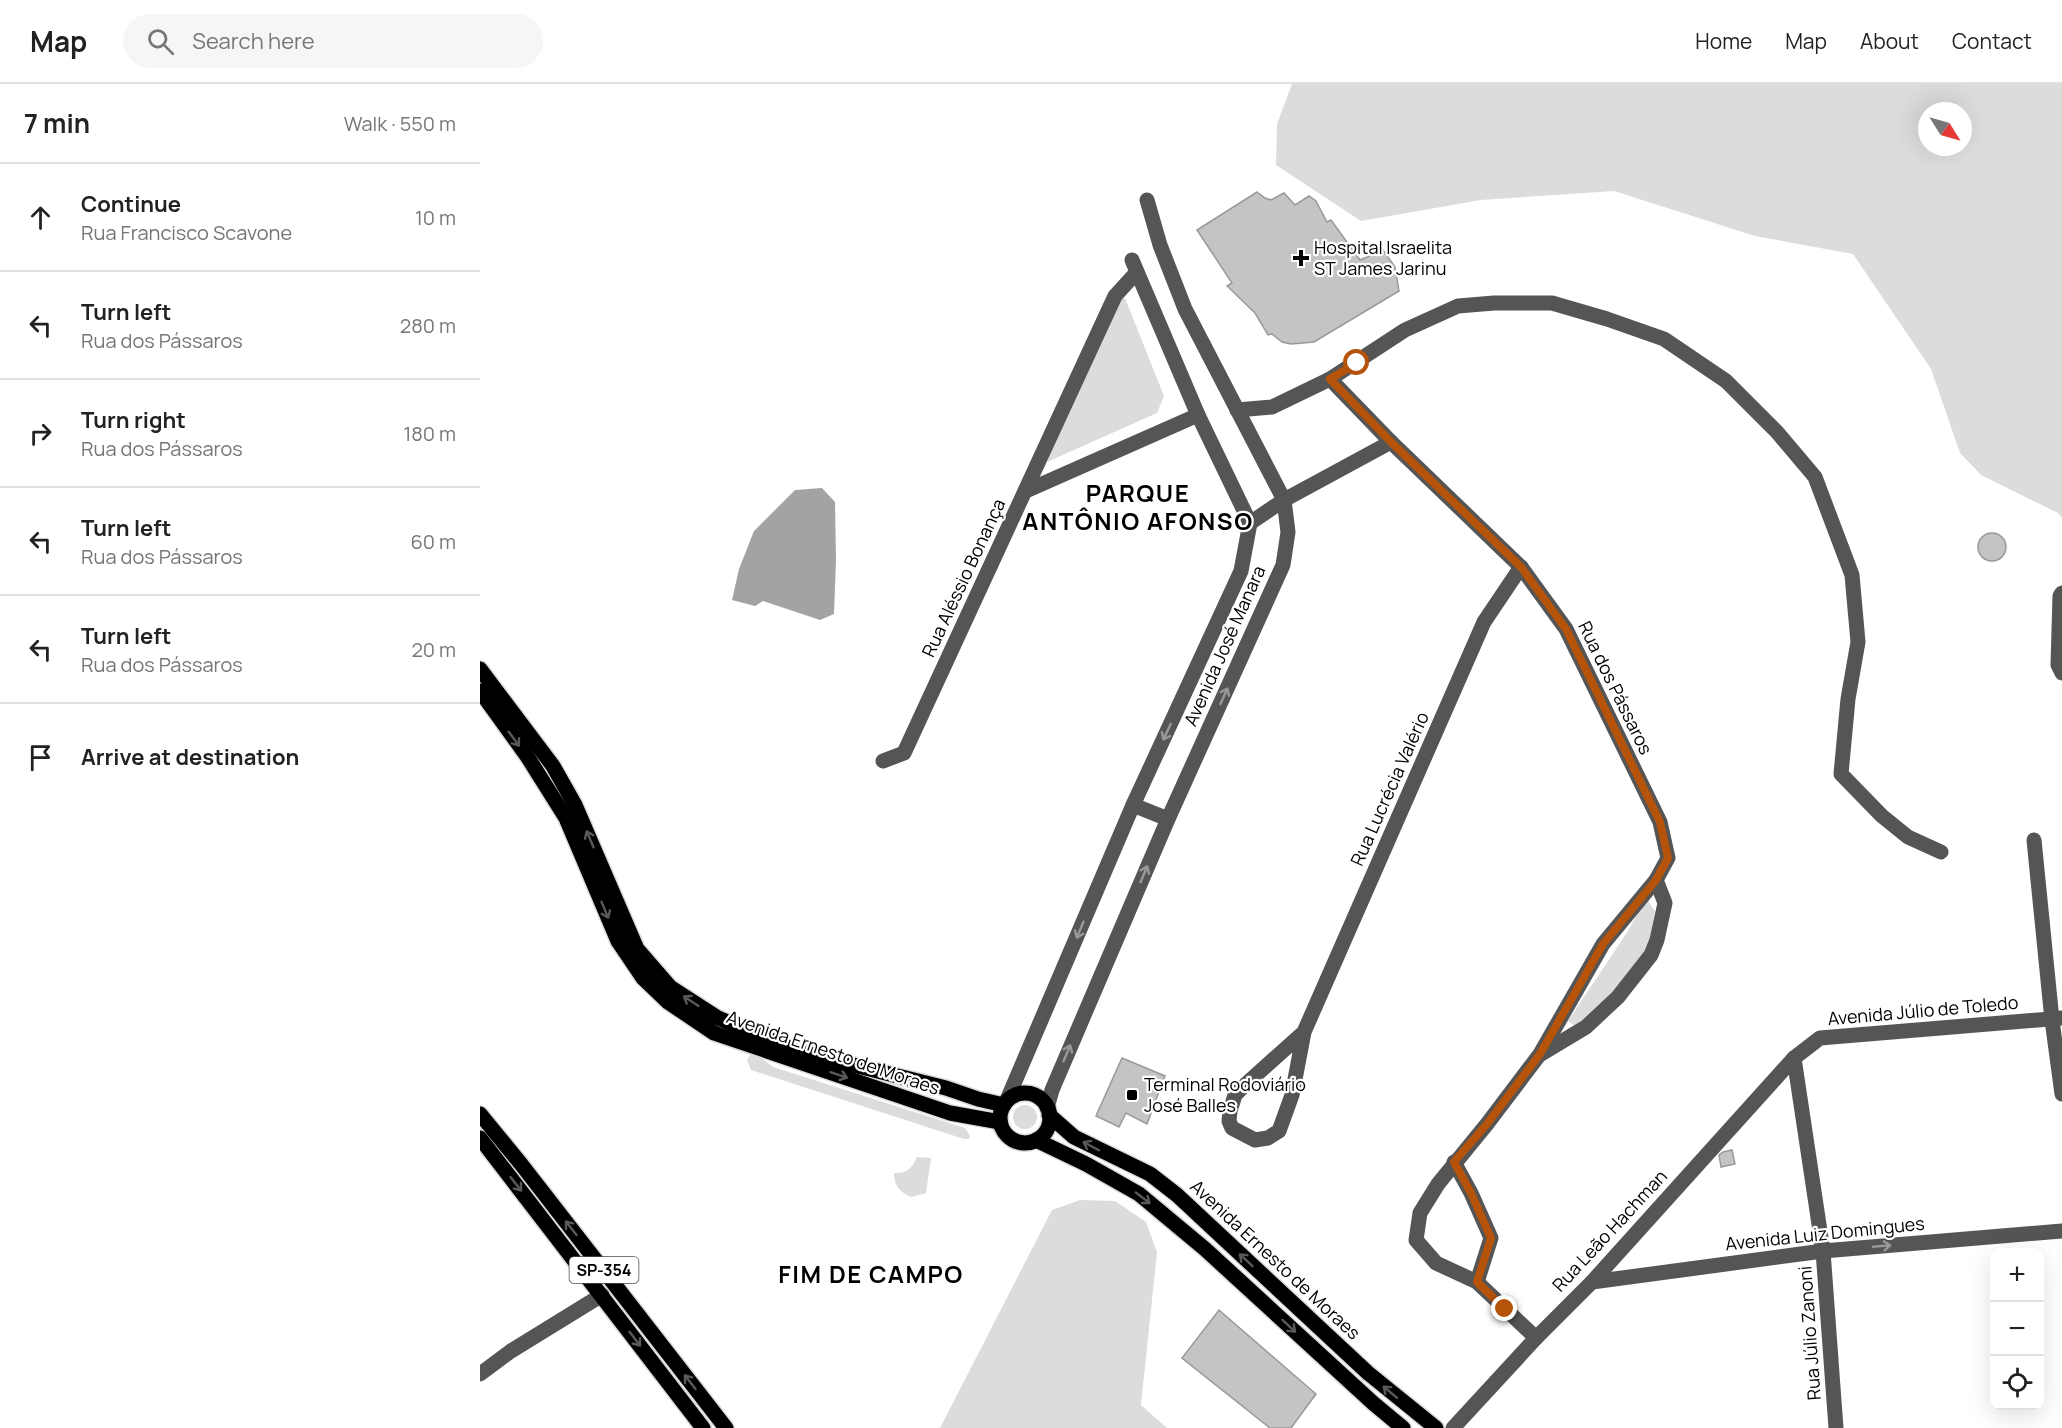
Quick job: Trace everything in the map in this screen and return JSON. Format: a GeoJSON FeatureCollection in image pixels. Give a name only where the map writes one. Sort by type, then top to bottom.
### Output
{"type":"FeatureCollection","features":[{"type":"Feature","properties":{"kind":"main road","name":"Avenida Ernesto de Moraes"},"geometry":{"type":"LineString","coordinates":[[480,669],[553,766],[575,805],[637,949],[670,987],[718,1018],[797,1051],[946,1088],[978,1099],[1005,1103]]}},
{"type":"Feature","properties":{"kind":"main road","name":"Avenida Ernesto de Moraes"},"geometry":{"type":"LineString","coordinates":[[480,692],[527,756],[566,818],[618,941],[642,978],[668,1002],[714,1033],[950,1113],[1000,1122]]}},
{"type":"Feature","properties":{"kind":"main road"},"geometry":{"type":"LineString","coordinates":[[1019,1094],[1039,1098],[1048,1111],[1047,1129],[1036,1140],[1029,1143],[1016,1142],[1005,1134],[1000,1122],[1005,1103],[1019,1094]]}},
{"type":"Feature","properties":{"kind":"main road","name":"Avenida Ernesto de Moraes"},"geometry":{"type":"LineString","coordinates":[[1048,1111],[1074,1137],[1150,1174],[1177,1195],[1368,1373],[1436,1428]]}},
{"type":"Feature","properties":{"kind":"main road","name":"SP-354"},"geometry":{"type":"LineString","coordinates":[[480,1114],[726,1428]]}},
{"type":"Feature","properties":{"kind":"main road","name":"SP-354"},"geometry":{"type":"LineString","coordinates":[[480,1138],[703,1428]]}},
{"type":"Feature","properties":{"kind":"main road"},"geometry":{"type":"LineString","coordinates":[[1036,1140],[1086,1164],[1139,1194],[1205,1249],[1403,1428]]}},
{"type":"Feature","properties":{"kind":"street","name":"Avenida José Manara"},"geometry":{"type":"LineString","coordinates":[[1048,1111],[1052,1089],[1168,819],[1283,565],[1288,532],[1284,500],[1185,309],[1160,245],[1147,200]]}},
{"type":"Feature","properties":{"kind":"street","name":"Rua Aléssio Bonança"},"geometry":{"type":"LineString","coordinates":[[883,761],[904,753],[1115,296],[1134,267],[1198,415]]}},
{"type":"Feature","properties":{"kind":"street"},"geometry":{"type":"LineString","coordinates":[[1237,410],[1272,407],[1330,379],[1405,330],[1458,306],[1494,303],[1552,303],[1664,339],[1726,381],[1777,432],[1815,477],[1852,575],[1858,642],[1848,699],[1841,774],[1882,816],[1908,837],[1941,852]]}},
{"type":"Feature","properties":{"kind":"street","name":"Rua dos Pássaros"},"geometry":{"type":"LineString","coordinates":[[1330,379],[1391,442],[1521,567],[1566,629],[1660,822],[1668,858],[1656,880],[1603,944],[1540,1054],[1487,1124],[1454,1162],[1420,1213],[1416,1240],[1436,1263],[1477,1282],[1536,1338]]}},
{"type":"Feature","properties":{"kind":"street"},"geometry":{"type":"LineString","coordinates":[[1026,491],[1198,415],[1250,523],[1284,500],[1391,442]]}},
{"type":"Feature","properties":{"kind":"street","name":"Avenida José Manara"},"geometry":{"type":"LineString","coordinates":[[1005,1103],[1133,806],[1241,571],[1250,523]]}},
{"type":"Feature","properties":{"kind":"street","name":"Rua Lucrécia Valério"},"geometry":{"type":"LineString","coordinates":[[1304,1032],[1235,1095],[1229,1121],[1232,1128],[1255,1140],[1268,1138],[1279,1131],[1292,1095],[1304,1032],[1484,622],[1521,567]]}},
{"type":"Feature","properties":{"kind":"street"},"geometry":{"type":"LineString","coordinates":[[2062,594],[2060,596],[2058,665],[2062,673]]}},
{"type":"Feature","properties":{"kind":"street"},"geometry":{"type":"LineString","coordinates":[[1133,806],[1168,819]]}},
{"type":"Feature","properties":{"kind":"street"},"geometry":{"type":"LineString","coordinates":[[2034,840],[2057,1019],[2062,1094]]}},
{"type":"Feature","properties":{"kind":"street","name":"Rua dos Pássaros"},"geometry":{"type":"LineString","coordinates":[[1540,1054],[1586,1026],[1618,997],[1651,956],[1665,903],[1656,880]]}},
{"type":"Feature","properties":{"kind":"street","name":"Avenida Júlio de Toledo"},"geometry":{"type":"LineString","coordinates":[[1794,1058],[1820,1038],[2057,1019]]}},
{"type":"Feature","properties":{"kind":"street","name":"Rua Júlio Zanoni"},"geometry":{"type":"LineString","coordinates":[[1794,1058],[1823,1251],[1836,1428]]}},
{"type":"Feature","properties":{"kind":"street","name":"Rua Leão Hachman"},"geometry":{"type":"LineString","coordinates":[[1453,1428],[1536,1338],[1592,1282],[1794,1058]]}},
{"type":"Feature","properties":{"kind":"street"},"geometry":{"type":"LineString","coordinates":[[1454,1162],[1491,1238],[1477,1282]]}},
{"type":"Feature","properties":{"kind":"street","name":"Avenida Luiz Domingues"},"geometry":{"type":"LineString","coordinates":[[1592,1282],[1823,1251],[2062,1231]]}},
{"type":"Feature","properties":{"kind":"street"},"geometry":{"type":"LineString","coordinates":[[480,1374],[511,1351],[602,1295]]}},
{"type":"Feature","properties":{"kind":"shaded area"},"geometry":{"type":"Polygon","coordinates":[[[1292,84],[2062,84],[2062,518],[2058,513],[1981,475],[1960,453],[1931,369],[1853,254],[1755,236],[1614,191],[1481,200],[1361,221],[1276,165],[1277,124],[1292,84]]]}},
{"type":"Feature","properties":{"kind":"shaded area"},"geometry":{"type":"Polygon","coordinates":[[[1125,298],[1164,396],[1157,413],[1047,462],[1113,301],[1125,298]]]}},
{"type":"Feature","properties":{"kind":"shaded area"},"geometry":{"type":"Polygon","coordinates":[[[822,488],[835,502],[834,614],[820,620],[763,601],[755,606],[732,600],[739,569],[754,531],[795,490],[822,488]]]}},
{"type":"Feature","properties":{"kind":"shaded area"},"geometry":{"type":"Polygon","coordinates":[[[1646,898],[1655,911],[1650,939],[1641,960],[1617,992],[1576,1027],[1568,1021],[1628,931],[1646,898]]]}},
{"type":"Feature","properties":{"kind":"shaded area"},"geometry":{"type":"Polygon","coordinates":[[[753,1051],[773,1067],[965,1128],[970,1136],[969,1139],[751,1070],[747,1060],[753,1051]]]}},
{"type":"Feature","properties":{"kind":"shaded area"},"geometry":{"type":"Polygon","coordinates":[[[1025,1105],[1033,1109],[1037,1117],[1033,1125],[1025,1129],[1017,1125],[1013,1117],[1017,1109],[1025,1105]]]}},
{"type":"Feature","properties":{"kind":"shaded area"},"geometry":{"type":"Polygon","coordinates":[[[917,1157],[931,1158],[926,1193],[911,1197],[898,1188],[894,1173],[908,1170],[917,1157]]]}},
{"type":"Feature","properties":{"kind":"shaded area"},"geometry":{"type":"Polygon","coordinates":[[[1080,1200],[1115,1201],[1146,1222],[1157,1252],[1141,1405],[1167,1428],[940,1428],[1052,1210],[1080,1200]]]}},
{"type":"Feature","properties":{"kind":"building"},"geometry":{"type":"Polygon","coordinates":[[[1257,192],[1271,200],[1284,193],[1295,205],[1309,196],[1316,201],[1327,222],[1331,220],[1360,260],[1383,250],[1395,267],[1399,291],[1314,342],[1291,344],[1282,342],[1272,334],[1268,335],[1255,313],[1227,286],[1232,283],[1197,230],[1257,192]]]}},
{"type":"Feature","properties":{"kind":"building"},"geometry":{"type":"Polygon","coordinates":[[[1992,533],[2002,537],[2006,547],[2002,557],[1992,561],[1982,557],[1978,547],[1982,537],[1992,533]]]}},
{"type":"Feature","properties":{"kind":"building","name":"Terminal Rodoviário José Balles"},"geometry":{"type":"Polygon","coordinates":[[[1122,1058],[1165,1076],[1147,1124],[1126,1113],[1119,1127],[1096,1116],[1122,1058]]]}},
{"type":"Feature","properties":{"kind":"building"},"geometry":{"type":"Polygon","coordinates":[[[1732,1150],[1735,1164],[1721,1167],[1719,1155],[1732,1150]]]}},
{"type":"Feature","properties":{"kind":"building"},"geometry":{"type":"Polygon","coordinates":[[[1219,1310],[1316,1394],[1291,1428],[1270,1428],[1182,1358],[1219,1310]]]}},
{"type":"Feature","properties":{"kind":"place","name":"Hospital Israelita ST James Jarinu"},"geometry":{"type":"Point","coordinates":[1301,258]}},
{"type":"Feature","properties":{"kind":"place","name":"Terminal Rodoviário José Balles"},"geometry":{"type":"Point","coordinates":[1132,1095]}},
{"type":"Feature","properties":{"kind":"district","name":"PARQUE ANTÔNIO AFONSO"},"geometry":{"type":"Point","coordinates":[1138,508]}},
{"type":"Feature","properties":{"kind":"district","name":"FIM DE CAMPO"},"geometry":{"type":"Point","coordinates":[871,1275]}},
{"type":"Feature","properties":{"kind":"route"},"geometry":{"type":"LineString","coordinates":[[1357,363],[1330,379],[1391,442],[1521,567],[1566,629],[1660,822],[1668,858],[1656,880],[1603,944],[1540,1054],[1487,1124],[1454,1162],[1491,1238],[1477,1282],[1505,1309]]}}]}
